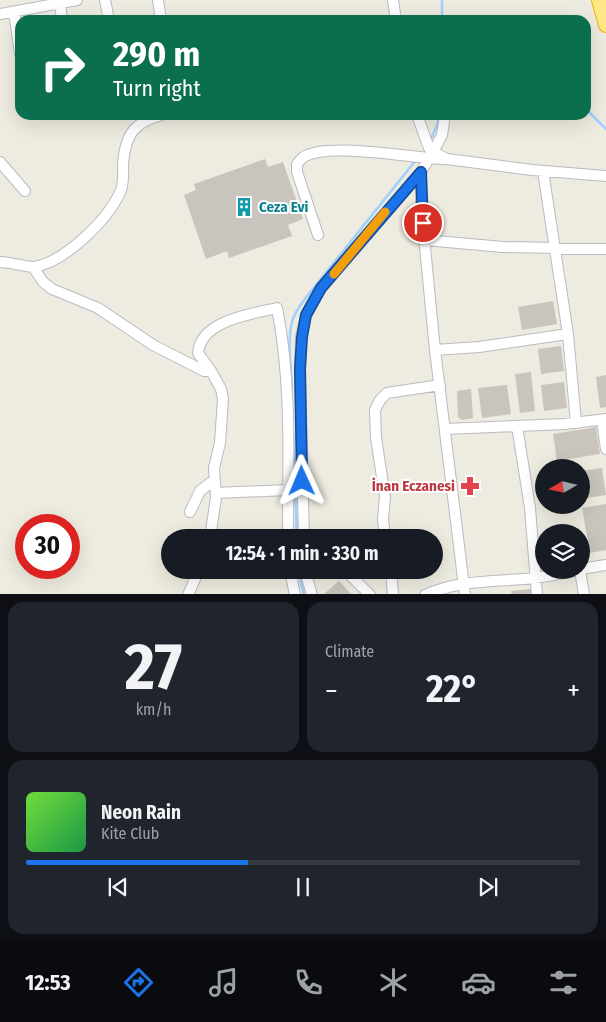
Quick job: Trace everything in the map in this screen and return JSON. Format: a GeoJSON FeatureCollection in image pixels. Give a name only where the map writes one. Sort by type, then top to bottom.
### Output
{"type":"FeatureCollection","features":[{"type":"Feature","properties":{"kind":"highway"},"geometry":{"type":"LineString","coordinates":[[599,0],[606,25]]}},
{"type":"Feature","properties":{"kind":"street"},"geometry":{"type":"LineString","coordinates":[[0,14],[78,0]]}},
{"type":"Feature","properties":{"kind":"street"},"geometry":{"type":"LineString","coordinates":[[105,0],[108,15]]}},
{"type":"Feature","properties":{"kind":"street"},"geometry":{"type":"LineString","coordinates":[[158,0],[160,15]]}},
{"type":"Feature","properties":{"kind":"street"},"geometry":{"type":"LineString","coordinates":[[393,0],[395,15]]}},
{"type":"Feature","properties":{"kind":"street"},"geometry":{"type":"LineString","coordinates":[[60,3],[61,15]]}},
{"type":"Feature","properties":{"kind":"street"},"geometry":{"type":"LineString","coordinates":[[14,12],[15,19]]}},
{"type":"Feature","properties":{"kind":"street"},"geometry":{"type":"LineString","coordinates":[[0,262],[33,267],[42,265],[62,254],[82,239],[104,218],[121,190],[126,146],[134,128],[145,120]]}},
{"type":"Feature","properties":{"kind":"street"},"geometry":{"type":"LineString","coordinates":[[419,120],[428,154]]}},
{"type":"Feature","properties":{"kind":"street"},"geometry":{"type":"LineString","coordinates":[[304,529],[300,369],[302,337],[306,315],[321,288],[421,172],[428,154],[442,135],[444,120]]}},
{"type":"Feature","properties":{"kind":"street"},"geometry":{"type":"LineString","coordinates":[[318,235],[297,172],[297,164],[303,156],[323,151],[409,156],[428,154],[447,159],[543,171],[606,176]]}},
{"type":"Feature","properties":{"kind":"street"},"geometry":{"type":"LineString","coordinates":[[0,162],[25,191]]}},
{"type":"Feature","properties":{"kind":"street"},"geometry":{"type":"LineString","coordinates":[[543,171],[568,334],[576,423]]}},
{"type":"Feature","properties":{"kind":"street"},"geometry":{"type":"LineString","coordinates":[[421,172],[424,240],[435,350],[465,594]]}},
{"type":"Feature","properties":{"kind":"street"},"geometry":{"type":"LineString","coordinates":[[424,240],[503,247],[606,248]]}},
{"type":"Feature","properties":{"kind":"street"},"geometry":{"type":"LineString","coordinates":[[33,267],[43,282],[52,289],[98,308],[153,345],[204,371],[211,371]]}},
{"type":"Feature","properties":{"kind":"street"},"geometry":{"type":"LineString","coordinates":[[211,529],[216,493],[214,468],[220,443],[223,399],[222,389],[198,353],[199,346],[204,337],[233,318],[278,308],[288,393],[288,529]]}},
{"type":"Feature","properties":{"kind":"street"},"geometry":{"type":"LineString","coordinates":[[435,350],[479,347],[568,334]]}},
{"type":"Feature","properties":{"kind":"street"},"geometry":{"type":"LineString","coordinates":[[384,529],[385,497],[376,438],[375,410],[380,400],[387,393],[440,385]]}},
{"type":"Feature","properties":{"kind":"street"},"geometry":{"type":"LineString","coordinates":[[445,429],[604,420],[606,448]]}},
{"type":"Feature","properties":{"kind":"street"},"geometry":{"type":"LineString","coordinates":[[517,426],[530,508],[535,558]]}},
{"type":"Feature","properties":{"kind":"street"},"geometry":{"type":"LineString","coordinates":[[190,512],[200,490],[214,480]]}},
{"type":"Feature","properties":{"kind":"street"},"geometry":{"type":"LineString","coordinates":[[216,493],[288,490]]}},
{"type":"Feature","properties":{"kind":"street"},"geometry":{"type":"LineString","coordinates":[[590,568],[606,565]]}},
{"type":"Feature","properties":{"kind":"street"},"geometry":{"type":"LineString","coordinates":[[425,594],[440,588],[463,583],[535,578]]}},
{"type":"Feature","properties":{"kind":"street"},"geometry":{"type":"LineString","coordinates":[[188,594],[195,579]]}},
{"type":"Feature","properties":{"kind":"street"},"geometry":{"type":"LineString","coordinates":[[292,579],[295,594]]}},
{"type":"Feature","properties":{"kind":"street"},"geometry":{"type":"LineString","coordinates":[[308,579],[312,594]]}},
{"type":"Feature","properties":{"kind":"street"},"geometry":{"type":"LineString","coordinates":[[354,579],[370,594]]}},
{"type":"Feature","properties":{"kind":"street"},"geometry":{"type":"LineString","coordinates":[[391,579],[393,594]]}},
{"type":"Feature","properties":{"kind":"street"},"geometry":{"type":"LineString","coordinates":[[537,579],[537,594]]}},
{"type":"Feature","properties":{"kind":"street"},"geometry":{"type":"LineString","coordinates":[[582,579],[584,594]]}},
{"type":"Feature","properties":{"kind":"building","name":"Ceza Evi"},"geometry":{"type":"Polygon","coordinates":[[[265,159],[268,167],[283,162],[303,219],[288,225],[292,236],[229,258],[227,251],[206,259],[184,195],[196,190],[194,184],[265,159]]]}},
{"type":"Feature","properties":{"kind":"building"},"geometry":{"type":"Polygon","coordinates":[[[553,301],[557,324],[522,330],[518,307],[553,301]]]}},
{"type":"Feature","properties":{"kind":"building"},"geometry":{"type":"Polygon","coordinates":[[[561,346],[564,371],[541,374],[538,349],[561,346]]]}},
{"type":"Feature","properties":{"kind":"building"},"geometry":{"type":"Polygon","coordinates":[[[531,372],[535,411],[520,413],[515,374],[531,372]]]}},
{"type":"Feature","properties":{"kind":"building"},"geometry":{"type":"Polygon","coordinates":[[[606,375],[606,407],[600,408],[596,377],[606,375]]]}},
{"type":"Feature","properties":{"kind":"building"},"geometry":{"type":"Polygon","coordinates":[[[564,382],[567,408],[544,411],[541,385],[564,382]]]}},
{"type":"Feature","properties":{"kind":"building"},"geometry":{"type":"Polygon","coordinates":[[[507,385],[511,414],[482,418],[478,388],[507,385]]]}},
{"type":"Feature","properties":{"kind":"building"},"geometry":{"type":"Polygon","coordinates":[[[471,389],[473,418],[462,420],[458,417],[457,391],[471,389]]]}},
{"type":"Feature","properties":{"kind":"building"},"geometry":{"type":"Polygon","coordinates":[[[596,427],[600,454],[557,459],[553,434],[596,427]]]}},
{"type":"Feature","properties":{"kind":"building"},"geometry":{"type":"Polygon","coordinates":[[[602,468],[606,495],[590,498],[590,470],[602,468]]]}},
{"type":"Feature","properties":{"kind":"building"},"geometry":{"type":"Polygon","coordinates":[[[606,504],[606,550],[590,553],[590,524],[585,524],[583,514],[590,514],[590,507],[606,504]]]}},
{"type":"Feature","properties":{"kind":"building"},"geometry":{"type":"Polygon","coordinates":[[[339,581],[351,594],[325,594],[339,581]]]}},
{"type":"Feature","properties":{"kind":"building"},"geometry":{"type":"Polygon","coordinates":[[[531,589],[532,594],[512,594],[511,591],[531,589]]]}},
{"type":"Feature","properties":{"kind":"waterway"},"geometry":{"type":"LineString","coordinates":[[442,0],[442,15]]}},
{"type":"Feature","properties":{"kind":"waterway"},"geometry":{"type":"LineString","coordinates":[[591,114],[606,129]]}},
{"type":"Feature","properties":{"kind":"waterway"},"geometry":{"type":"LineString","coordinates":[[430,141],[438,120]]}},
{"type":"Feature","properties":{"kind":"waterway"},"geometry":{"type":"LineString","coordinates":[[292,389],[290,338],[292,322],[296,311],[416,160]]}},
{"type":"Feature","properties":{"kind":"waterway"},"geometry":{"type":"LineString","coordinates":[[293,432],[297,529]]}},
{"type":"Feature","properties":{"kind":"waterway"},"geometry":{"type":"LineString","coordinates":[[300,579],[304,594]]}},
{"type":"Feature","properties":{"kind":"slow traffic"},"geometry":{"type":"LineString","coordinates":[[334,274],[385,212]]}},
{"type":"Feature","properties":{"kind":"place","name":"Ceza Evi"},"geometry":{"type":"Point","coordinates":[244,207]}},
{"type":"Feature","properties":{"kind":"place","name":"İnan Eczanesi"},"geometry":{"type":"Point","coordinates":[470,486]}},
{"type":"Feature","properties":{"kind":"route"},"geometry":{"type":"LineString","coordinates":[[302,481],[300,369],[302,330],[310,306],[321,288],[421,172],[423,223]]}}]}
